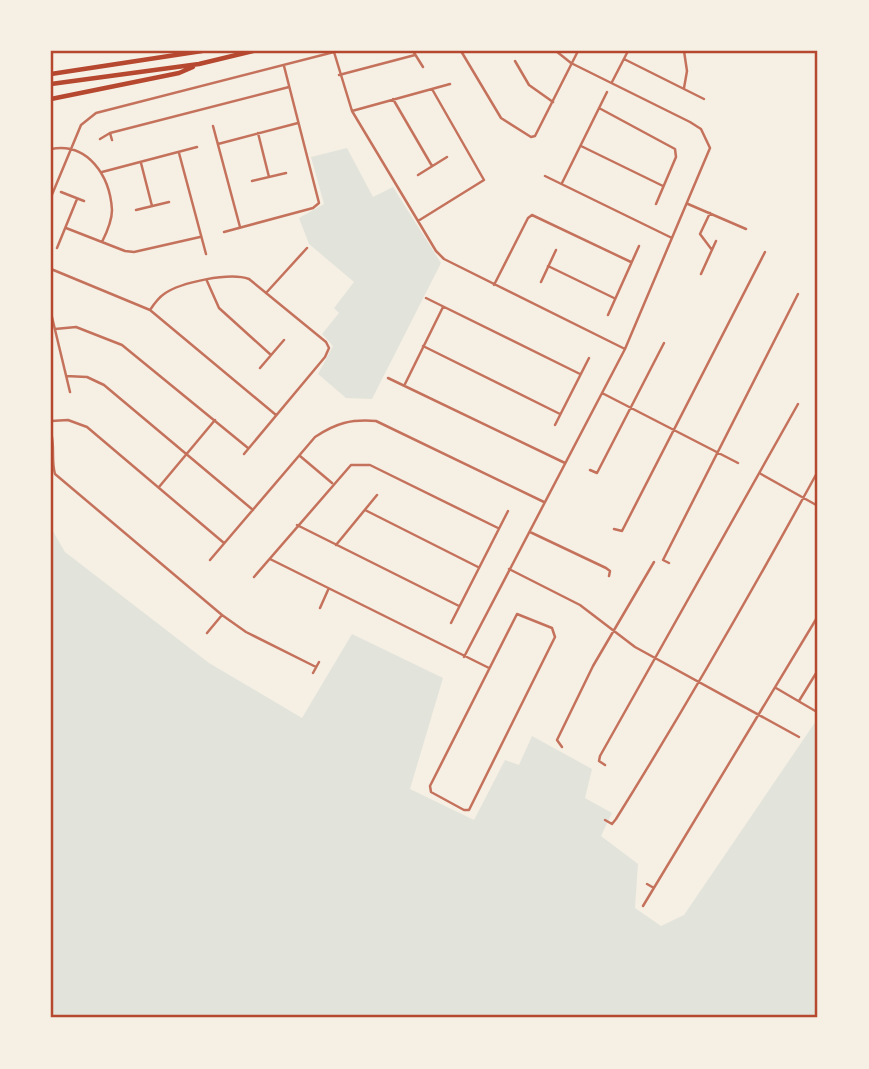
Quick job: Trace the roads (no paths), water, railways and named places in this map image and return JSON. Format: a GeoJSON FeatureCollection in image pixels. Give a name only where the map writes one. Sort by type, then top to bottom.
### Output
{"type":"FeatureCollection","features":[{"type":"Feature","properties":{"kind":"highway"},"geometry":{"type":"LineString","coordinates":[[51,74],[202,51]]}},
{"type":"Feature","properties":{"kind":"highway"},"geometry":{"type":"LineString","coordinates":[[51,84],[199,64],[253,51]]}},
{"type":"Feature","properties":{"kind":"highway"},"geometry":{"type":"LineString","coordinates":[[51,99],[179,73],[199,64]]}},
{"type":"Feature","properties":{"kind":"highway"},"geometry":{"type":"LineString","coordinates":[[51,68],[64,73]]}},
{"type":"Feature","properties":{"kind":"street"},"geometry":{"type":"LineString","coordinates":[[51,197],[81,125],[96,113],[336,51],[339,75],[352,111],[444,259],[625,349]]}},
{"type":"Feature","properties":{"kind":"street"},"geometry":{"type":"LineString","coordinates":[[461,51],[501,118],[513,128],[535,136],[578,51]]}},
{"type":"Feature","properties":{"kind":"street"},"geometry":{"type":"LineString","coordinates":[[464,657],[625,349],[710,148],[707,138],[690,122],[571,63],[556,51]]}},
{"type":"Feature","properties":{"kind":"street"},"geometry":{"type":"LineString","coordinates":[[612,83],[628,51]]}},
{"type":"Feature","properties":{"kind":"street"},"geometry":{"type":"LineString","coordinates":[[684,51],[687,71],[684,88]]}},
{"type":"Feature","properties":{"kind":"street"},"geometry":{"type":"LineString","coordinates":[[339,75],[414,53],[422,67]]}},
{"type":"Feature","properties":{"kind":"street"},"geometry":{"type":"LineString","coordinates":[[624,59],[704,99]]}},
{"type":"Feature","properties":{"kind":"street"},"geometry":{"type":"LineString","coordinates":[[515,61],[529,85],[553,102]]}},
{"type":"Feature","properties":{"kind":"street"},"geometry":{"type":"LineString","coordinates":[[224,232],[317,206],[284,65]]}},
{"type":"Feature","properties":{"kind":"street"},"geometry":{"type":"LineString","coordinates":[[352,111],[450,84]]}},
{"type":"Feature","properties":{"kind":"street"},"geometry":{"type":"LineString","coordinates":[[100,139],[110,133],[289,87]]}},
{"type":"Feature","properties":{"kind":"street"},"geometry":{"type":"LineString","coordinates":[[418,221],[484,180],[432,89]]}},
{"type":"Feature","properties":{"kind":"street"},"geometry":{"type":"LineString","coordinates":[[562,183],[607,92]]}},
{"type":"Feature","properties":{"kind":"street"},"geometry":{"type":"LineString","coordinates":[[393,99],[432,166]]}},
{"type":"Feature","properties":{"kind":"street"},"geometry":{"type":"LineString","coordinates":[[599,108],[673,146],[677,154],[656,204]]}},
{"type":"Feature","properties":{"kind":"street"},"geometry":{"type":"LineString","coordinates":[[218,144],[298,123]]}},
{"type":"Feature","properties":{"kind":"street"},"geometry":{"type":"LineString","coordinates":[[213,126],[240,227]]}},
{"type":"Feature","properties":{"kind":"street"},"geometry":{"type":"LineString","coordinates":[[110,133],[112,140]]}},
{"type":"Feature","properties":{"kind":"street"},"geometry":{"type":"LineString","coordinates":[[258,133],[269,177]]}},
{"type":"Feature","properties":{"kind":"street"},"geometry":{"type":"LineString","coordinates":[[581,146],[663,186]]}},
{"type":"Feature","properties":{"kind":"street"},"geometry":{"type":"LineString","coordinates":[[102,172],[197,147]]}},
{"type":"Feature","properties":{"kind":"street"},"geometry":{"type":"LineString","coordinates":[[51,149],[71,149],[92,159],[102,172],[112,210],[102,242]]}},
{"type":"Feature","properties":{"kind":"street"},"geometry":{"type":"LineString","coordinates":[[179,153],[206,254]]}},
{"type":"Feature","properties":{"kind":"street"},"geometry":{"type":"LineString","coordinates":[[418,175],[447,157]]}},
{"type":"Feature","properties":{"kind":"street"},"geometry":{"type":"LineString","coordinates":[[141,163],[152,206]]}},
{"type":"Feature","properties":{"kind":"street"},"geometry":{"type":"LineString","coordinates":[[252,181],[286,173]]}},
{"type":"Feature","properties":{"kind":"street"},"geometry":{"type":"LineString","coordinates":[[545,176],[672,238]]}},
{"type":"Feature","properties":{"kind":"street"},"geometry":{"type":"LineString","coordinates":[[61,192],[84,201]]}},
{"type":"Feature","properties":{"kind":"street"},"geometry":{"type":"LineString","coordinates":[[57,248],[77,199]]}},
{"type":"Feature","properties":{"kind":"street"},"geometry":{"type":"LineString","coordinates":[[136,210],[169,202]]}},
{"type":"Feature","properties":{"kind":"street"},"geometry":{"type":"LineString","coordinates":[[687,203],[747,229]]}},
{"type":"Feature","properties":{"kind":"street"},"geometry":{"type":"LineString","coordinates":[[710,213],[700,234],[712,250]]}},
{"type":"Feature","properties":{"kind":"street"},"geometry":{"type":"LineString","coordinates":[[495,285],[528,218],[532,215],[631,262]]}},
{"type":"Feature","properties":{"kind":"street"},"geometry":{"type":"LineString","coordinates":[[66,228],[135,252],[200,237]]}},
{"type":"Feature","properties":{"kind":"street"},"geometry":{"type":"LineString","coordinates":[[701,274],[716,241]]}},
{"type":"Feature","properties":{"kind":"street"},"geometry":{"type":"LineString","coordinates":[[608,315],[639,246]]}},
{"type":"Feature","properties":{"kind":"street"},"geometry":{"type":"LineString","coordinates":[[266,293],[307,248]]}},
{"type":"Feature","properties":{"kind":"street"},"geometry":{"type":"LineString","coordinates":[[541,282],[556,250]]}},
{"type":"Feature","properties":{"kind":"street"},"geometry":{"type":"LineString","coordinates":[[614,529],[622,531],[765,252]]}},
{"type":"Feature","properties":{"kind":"street"},"geometry":{"type":"LineString","coordinates":[[548,266],[614,298]]}},
{"type":"Feature","properties":{"kind":"street"},"geometry":{"type":"LineString","coordinates":[[51,269],[149,310],[276,415]]}},
{"type":"Feature","properties":{"kind":"street"},"geometry":{"type":"LineString","coordinates":[[149,310],[167,292],[239,275],[249,279],[330,348],[244,454]]}},
{"type":"Feature","properties":{"kind":"street"},"geometry":{"type":"LineString","coordinates":[[207,281],[219,308],[271,355]]}},
{"type":"Feature","properties":{"kind":"street"},"geometry":{"type":"LineString","coordinates":[[669,563],[663,560],[798,294]]}},
{"type":"Feature","properties":{"kind":"street"},"geometry":{"type":"LineString","coordinates":[[51,297],[51,313],[70,392]]}},
{"type":"Feature","properties":{"kind":"street"},"geometry":{"type":"LineString","coordinates":[[426,298],[580,374]]}},
{"type":"Feature","properties":{"kind":"street"},"geometry":{"type":"LineString","coordinates":[[405,384],[443,307]]}},
{"type":"Feature","properties":{"kind":"street"},"geometry":{"type":"LineString","coordinates":[[55,329],[76,327],[122,345],[248,448]]}},
{"type":"Feature","properties":{"kind":"street"},"geometry":{"type":"LineString","coordinates":[[260,368],[284,340]]}},
{"type":"Feature","properties":{"kind":"street"},"geometry":{"type":"LineString","coordinates":[[590,470],[597,473],[664,343]]}},
{"type":"Feature","properties":{"kind":"street"},"geometry":{"type":"LineString","coordinates":[[424,345],[561,414]]}},
{"type":"Feature","properties":{"kind":"street"},"geometry":{"type":"LineString","coordinates":[[555,425],[589,358]]}},
{"type":"Feature","properties":{"kind":"street"},"geometry":{"type":"LineString","coordinates":[[66,376],[88,377],[104,384],[253,510]]}},
{"type":"Feature","properties":{"kind":"street"},"geometry":{"type":"LineString","coordinates":[[388,377],[565,463]]}},
{"type":"Feature","properties":{"kind":"street"},"geometry":{"type":"LineString","coordinates":[[602,393],[738,463]]}},
{"type":"Feature","properties":{"kind":"street"},"geometry":{"type":"LineString","coordinates":[[605,765],[599,761],[600,756],[654,658],[704,578],[799,404]]}},
{"type":"Feature","properties":{"kind":"street"},"geometry":{"type":"LineString","coordinates":[[210,561],[315,437],[334,425],[354,419],[376,421],[544,502]]}},
{"type":"Feature","properties":{"kind":"street"},"geometry":{"type":"LineString","coordinates":[[51,421],[68,420],[87,427],[225,543]]}},
{"type":"Feature","properties":{"kind":"street"},"geometry":{"type":"LineString","coordinates":[[159,487],[215,420]]}},
{"type":"Feature","properties":{"kind":"street"},"geometry":{"type":"LineString","coordinates":[[51,432],[55,447],[52,466],[55,474],[222,615],[246,632],[316,667]]}},
{"type":"Feature","properties":{"kind":"street"},"geometry":{"type":"LineString","coordinates":[[299,455],[332,483]]}},
{"type":"Feature","properties":{"kind":"street"},"geometry":{"type":"LineString","coordinates":[[254,577],[351,464],[370,465],[498,528]]}},
{"type":"Feature","properties":{"kind":"street"},"geometry":{"type":"LineString","coordinates":[[605,820],[611,824],[616,819],[743,608],[818,471]]}},
{"type":"Feature","properties":{"kind":"street"},"geometry":{"type":"LineString","coordinates":[[761,474],[818,506]]}},
{"type":"Feature","properties":{"kind":"street"},"geometry":{"type":"LineString","coordinates":[[336,545],[377,495]]}},
{"type":"Feature","properties":{"kind":"street"},"geometry":{"type":"LineString","coordinates":[[365,510],[478,567]]}},
{"type":"Feature","properties":{"kind":"street"},"geometry":{"type":"LineString","coordinates":[[451,623],[508,511]]}},
{"type":"Feature","properties":{"kind":"street"},"geometry":{"type":"LineString","coordinates":[[297,525],[459,606]]}},
{"type":"Feature","properties":{"kind":"street"},"geometry":{"type":"LineString","coordinates":[[529,532],[606,568],[610,571],[609,576]]}},
{"type":"Feature","properties":{"kind":"street"},"geometry":{"type":"LineString","coordinates":[[269,559],[489,668]]}},
{"type":"Feature","properties":{"kind":"street"},"geometry":{"type":"LineString","coordinates":[[562,747],[557,740],[614,629],[654,562]]}},
{"type":"Feature","properties":{"kind":"street"},"geometry":{"type":"LineString","coordinates":[[509,569],[580,605],[654,658],[799,737]]}},
{"type":"Feature","properties":{"kind":"street"},"geometry":{"type":"LineString","coordinates":[[320,608],[328,590]]}},
{"type":"Feature","properties":{"kind":"street"},"geometry":{"type":"LineString","coordinates":[[517,614],[552,628],[555,637],[469,810],[431,792],[430,786],[489,668],[517,614]]}},
{"type":"Feature","properties":{"kind":"street"},"geometry":{"type":"LineString","coordinates":[[207,633],[222,615]]}},
{"type":"Feature","properties":{"kind":"street"},"geometry":{"type":"LineString","coordinates":[[643,906],[818,616]]}},
{"type":"Feature","properties":{"kind":"street"},"geometry":{"type":"LineString","coordinates":[[313,673],[319,662]]}},
{"type":"Feature","properties":{"kind":"street"},"geometry":{"type":"LineString","coordinates":[[799,701],[818,670]]}},
{"type":"Feature","properties":{"kind":"street"},"geometry":{"type":"LineString","coordinates":[[776,688],[817,712]]}},
{"type":"Feature","properties":{"kind":"street"},"geometry":{"type":"LineString","coordinates":[[647,884],[654,888]]}}]}
